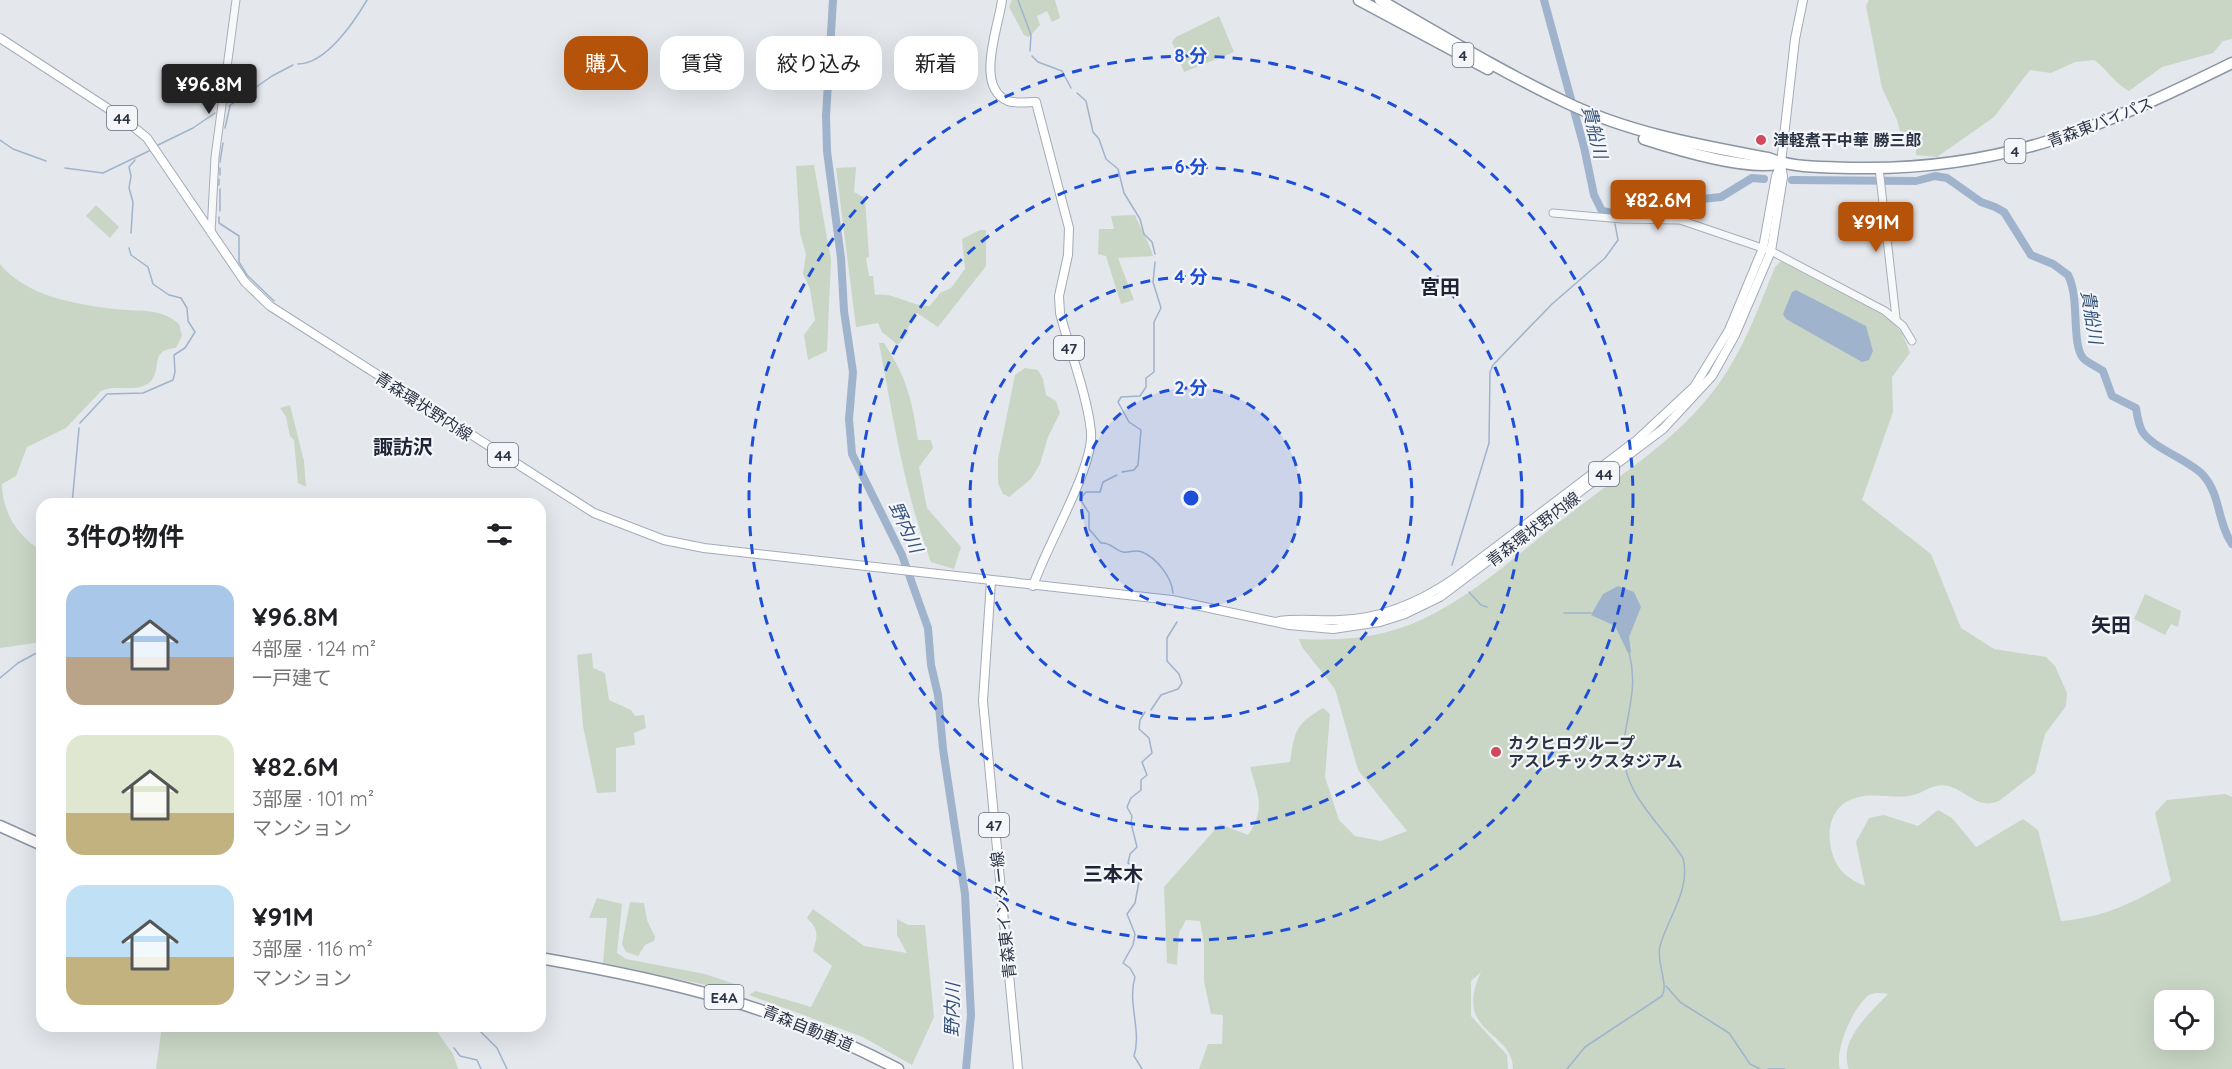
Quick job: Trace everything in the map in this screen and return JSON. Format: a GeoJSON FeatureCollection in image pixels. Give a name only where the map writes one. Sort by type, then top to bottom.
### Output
{"type":"FeatureCollection","features":[{"type":"Feature","properties":{"kind":"highway","name":"青森東バイパス"},"geometry":{"type":"LineString","coordinates":[[1359,0],[1573,109],[1674,148],[1767,167],[1781,163],[1880,177],[2041,145],[2138,110],[2232,63]]}},
{"type":"Feature","properties":{"kind":"highway","name":"青森東バイパス"},"geometry":{"type":"LineString","coordinates":[[1380,0],[1573,109]]}},
{"type":"Feature","properties":{"kind":"highway"},"geometry":{"type":"LineString","coordinates":[[0,826],[36,842]]}},
{"type":"Feature","properties":{"kind":"highway","name":"青森自動車道"},"geometry":{"type":"LineString","coordinates":[[546,959],[653,980],[733,999],[822,1032],[897,1069]]}},
{"type":"Feature","properties":{"kind":"main road","name":"47"},"geometry":{"type":"LineString","coordinates":[[1002,0],[992,52],[991,83],[996,92],[1007,101],[1036,102],[1069,228],[1068,255],[1059,296],[1060,313],[1091,434],[1086,464],[1040,566],[1034,586]]}},
{"type":"Feature","properties":{"kind":"main road","name":"青森環状野内線"},"geometry":{"type":"LineString","coordinates":[[1034,586],[1172,600],[1289,625],[1333,629],[1362,626],[1405,614],[1459,584],[1586,484],[1663,429],[1712,376],[1735,335],[1767,250],[1783,177],[1781,163],[1793,50],[1803,0]]}},
{"type":"Feature","properties":{"kind":"main road","name":"青森環状野内線"},"geometry":{"type":"LineString","coordinates":[[0,38],[124,119],[147,138],[245,282],[290,321],[594,513],[622,526],[685,545],[991,582]]}},
{"type":"Feature","properties":{"kind":"main road","name":"44"},"geometry":{"type":"LineString","coordinates":[[991,582],[1034,586]]}},
{"type":"Feature","properties":{"kind":"main road","name":"青森東インター線"},"geometry":{"type":"LineString","coordinates":[[991,582],[982,701],[1018,1069]]}},
{"type":"Feature","properties":{"kind":"street"},"geometry":{"type":"LineString","coordinates":[[211,233],[215,157],[236,0]]}},
{"type":"Feature","properties":{"kind":"street"},"geometry":{"type":"LineString","coordinates":[[1880,177],[1896,318]]}},
{"type":"Feature","properties":{"kind":"street"},"geometry":{"type":"LineString","coordinates":[[1553,213],[1622,219],[1680,220],[1767,250],[1896,318],[1912,340]]}},
{"type":"Feature","properties":{"kind":"green space"},"geometry":{"type":"Polygon","coordinates":[[[1012,0],[1055,0],[1060,18],[1052,22],[1047,11],[1037,16],[1040,25],[1029,37],[1024,35],[1009,7],[1012,0]]]}},
{"type":"Feature","properties":{"kind":"green space"},"geometry":{"type":"Polygon","coordinates":[[[1869,0],[2232,0],[2232,39],[2223,41],[2213,53],[2162,67],[2129,91],[2094,60],[2075,62],[2051,73],[2030,70],[1994,117],[1937,157],[1916,155],[1916,149],[1903,142],[1897,120],[1882,88],[1866,6],[1869,0]]]}},
{"type":"Feature","properties":{"kind":"green space"},"geometry":{"type":"Polygon","coordinates":[[[1219,16],[1234,52],[1184,72],[1172,42],[1176,37],[1219,16]]]}},
{"type":"Feature","properties":{"kind":"green space"},"geometry":{"type":"Polygon","coordinates":[[[814,165],[831,260],[827,351],[808,360],[804,335],[815,320],[810,289],[803,274],[806,254],[800,233],[796,166],[814,165]]]}},
{"type":"Feature","properties":{"kind":"green space"},"geometry":{"type":"Polygon","coordinates":[[[856,167],[854,192],[865,198],[869,257],[866,258],[869,276],[873,276],[875,295],[889,295],[915,304],[930,306],[940,293],[951,288],[965,269],[962,239],[980,230],[986,230],[986,266],[938,327],[917,313],[908,328],[908,333],[898,345],[882,332],[878,323],[856,327],[836,168],[856,167]]]}},
{"type":"Feature","properties":{"kind":"green space"},"geometry":{"type":"Polygon","coordinates":[[[96,205],[119,227],[110,238],[86,216],[96,205]]]}},
{"type":"Feature","properties":{"kind":"green space"},"geometry":{"type":"Polygon","coordinates":[[[1135,215],[1153,256],[1118,258],[1134,300],[1121,304],[1106,256],[1098,254],[1099,229],[1114,229],[1111,216],[1135,215]]]}},
{"type":"Feature","properties":{"kind":"green space"},"geometry":{"type":"Polygon","coordinates":[[[1781,261],[1890,319],[1902,333],[1910,353],[1892,377],[1893,412],[1862,500],[1931,554],[1961,628],[1994,649],[2046,657],[2055,666],[2067,693],[2066,706],[2045,734],[2035,773],[1999,801],[1979,802],[1955,788],[1943,785],[1909,796],[1859,797],[1842,805],[1836,812],[1830,828],[1831,847],[1838,866],[1854,881],[1865,886],[1856,842],[1869,818],[1884,815],[1918,826],[1938,810],[1952,818],[1976,847],[2023,819],[2038,830],[2061,921],[2077,919],[2118,908],[2171,881],[2155,813],[2167,800],[2225,794],[2232,797],[2232,1069],[1849,1069],[1847,1058],[1852,1038],[1865,1018],[1888,994],[1874,993],[1863,1001],[1846,1029],[1840,1051],[1840,1069],[1513,1069],[1510,1056],[1504,1046],[1478,1020],[1474,1008],[1474,992],[1481,972],[1471,981],[1471,1016],[1507,1055],[1508,1069],[1199,1069],[1208,1044],[1222,1044],[1223,1015],[1211,1014],[1204,981],[1204,943],[1200,921],[1186,920],[1179,933],[1177,965],[1167,963],[1164,887],[1220,824],[1248,835],[1254,826],[1259,809],[1258,794],[1250,767],[1290,762],[1298,729],[1307,719],[1323,708],[1330,714],[1325,777],[1339,820],[1355,836],[1381,841],[1407,831],[1358,770],[1335,689],[1302,647],[1299,639],[1347,639],[1393,630],[1443,609],[1480,585],[1646,457],[1683,425],[1700,408],[1725,375],[1749,330],[1775,267],[1781,261]]]}},
{"type":"Feature","properties":{"kind":"green space"},"geometry":{"type":"Polygon","coordinates":[[[0,264],[23,284],[52,297],[99,307],[148,311],[164,315],[179,324],[182,336],[176,348],[162,352],[149,383],[138,387],[101,391],[66,428],[27,447],[16,476],[2,484],[8,514],[19,531],[36,547],[36,643],[0,648],[0,264]]]}},
{"type":"Feature","properties":{"kind":"green space"},"geometry":{"type":"Polygon","coordinates":[[[879,343],[884,343],[903,379],[911,401],[918,440],[931,440],[933,448],[919,467],[927,508],[961,547],[954,569],[931,562],[913,508],[900,454],[879,343]]]}},
{"type":"Feature","properties":{"kind":"green space"},"geometry":{"type":"Polygon","coordinates":[[[1025,368],[1038,370],[1043,379],[1046,395],[1056,401],[1060,413],[1048,437],[1040,464],[1031,479],[1009,497],[1003,494],[998,483],[998,459],[1015,375],[1025,368]]]}},
{"type":"Feature","properties":{"kind":"green space"},"geometry":{"type":"Polygon","coordinates":[[[290,405],[304,461],[306,487],[298,483],[294,440],[290,436],[286,417],[280,408],[290,405]]]}},
{"type":"Feature","properties":{"kind":"green space"},"geometry":{"type":"Polygon","coordinates":[[[2145,594],[2181,611],[2178,627],[2171,624],[2165,635],[2134,619],[2145,594]]]}},
{"type":"Feature","properties":{"kind":"green space"},"geometry":{"type":"Polygon","coordinates":[[[592,653],[593,668],[605,673],[609,700],[631,710],[635,716],[644,715],[646,728],[634,733],[635,745],[616,748],[616,792],[597,793],[583,726],[577,655],[592,653]]]}},
{"type":"Feature","properties":{"kind":"green space"},"geometry":{"type":"Polygon","coordinates":[[[597,898],[622,904],[617,953],[626,959],[705,974],[744,987],[743,993],[603,963],[607,918],[589,918],[597,898]]]}},
{"type":"Feature","properties":{"kind":"green space"},"geometry":{"type":"Polygon","coordinates":[[[630,902],[644,903],[647,920],[655,937],[654,941],[645,945],[638,956],[626,952],[622,944],[630,902]]]}},
{"type":"Feature","properties":{"kind":"green space"},"geometry":{"type":"Polygon","coordinates":[[[813,909],[864,946],[907,953],[897,935],[897,919],[908,925],[925,925],[934,1017],[912,1065],[863,1037],[749,995],[756,991],[811,1007],[832,966],[813,951],[816,933],[814,926],[807,918],[813,909]]]}},
{"type":"Feature","properties":{"kind":"green space"},"geometry":{"type":"Polygon","coordinates":[[[161,1032],[437,1032],[453,1054],[458,1069],[156,1069],[161,1032]]]}},
{"type":"Feature","properties":{"kind":"water"},"geometry":{"type":"Polygon","coordinates":[[[1796,290],[1866,326],[1873,351],[1869,360],[1862,362],[1786,319],[1783,314],[1792,292],[1796,290]]]}},
{"type":"Feature","properties":{"kind":"water"},"geometry":{"type":"Polygon","coordinates":[[[1618,586],[1634,592],[1641,607],[1629,637],[1631,652],[1628,653],[1615,626],[1591,615],[1603,594],[1618,586]]]}},
{"type":"Feature","properties":{"kind":"waterway"},"geometry":{"type":"LineString","coordinates":[[298,64],[308,62],[329,50],[347,30],[367,0]]}},
{"type":"Feature","properties":{"kind":"waterway","name":"野内川"},"geometry":{"type":"LineString","coordinates":[[833,0],[826,116],[827,151],[841,258],[844,311],[853,372],[849,419],[852,454],[902,555],[928,628],[931,665],[938,695],[943,749],[965,894],[971,1015],[966,1069]]}},
{"type":"Feature","properties":{"kind":"waterway"},"geometry":{"type":"LineString","coordinates":[[1018,0],[1031,35],[1030,51]]}},
{"type":"Feature","properties":{"kind":"waterway","name":"貴船川"},"geometry":{"type":"LineString","coordinates":[[1544,0],[1584,147],[1594,195],[1602,211],[1613,213],[1671,211],[1693,200],[1721,197],[1752,178],[1764,179]]}},
{"type":"Feature","properties":{"kind":"waterway"},"geometry":{"type":"LineString","coordinates":[[1032,56],[1038,62],[1062,71],[1071,88]]}},
{"type":"Feature","properties":{"kind":"waterway"},"geometry":{"type":"LineString","coordinates":[[229,106],[272,76],[293,65]]}},
{"type":"Feature","properties":{"kind":"waterway"},"geometry":{"type":"LineString","coordinates":[[1077,93],[1086,101],[1093,132],[1099,139],[1106,159],[1118,169],[1124,193],[1140,219],[1144,234],[1152,242],[1155,254]]}},
{"type":"Feature","properties":{"kind":"waterway"},"geometry":{"type":"LineString","coordinates":[[225,128],[230,106]]}},
{"type":"Feature","properties":{"kind":"waterway"},"geometry":{"type":"LineString","coordinates":[[158,145],[193,128],[215,113]]}},
{"type":"Feature","properties":{"kind":"waterway"},"geometry":{"type":"LineString","coordinates":[[0,140],[13,149],[46,161]]}},
{"type":"Feature","properties":{"kind":"waterway"},"geometry":{"type":"LineString","coordinates":[[220,162],[223,143]]}},
{"type":"Feature","properties":{"kind":"waterway"},"geometry":{"type":"LineString","coordinates":[[65,168],[103,173],[151,150]]}},
{"type":"Feature","properties":{"kind":"waterway"},"geometry":{"type":"LineString","coordinates":[[131,233],[133,202],[129,188],[131,176],[129,167],[135,160]]}},
{"type":"Feature","properties":{"kind":"waterway"},"geometry":{"type":"LineString","coordinates":[[220,168],[220,175]]}},
{"type":"Feature","properties":{"kind":"waterway","name":"貴船川"},"geometry":{"type":"LineString","coordinates":[[1792,180],[1916,181],[1935,176],[1947,178],[1981,202],[2004,212],[2031,255],[2053,264],[2068,275],[2074,295],[2077,342],[2083,358],[2103,371],[2112,396],[2136,408],[2141,429],[2147,437],[2203,475],[2213,491],[2227,536],[2232,544]]}},
{"type":"Feature","properties":{"kind":"waterway"},"geometry":{"type":"LineString","coordinates":[[219,179],[219,185]]}},
{"type":"Feature","properties":{"kind":"waterway"},"geometry":{"type":"LineString","coordinates":[[220,189],[220,211]]}},
{"type":"Feature","properties":{"kind":"waterway"},"geometry":{"type":"LineString","coordinates":[[219,217],[219,223],[239,236],[239,262],[247,275],[274,301]]}},
{"type":"Feature","properties":{"kind":"waterway"},"geometry":{"type":"LineString","coordinates":[[1452,565],[1489,443],[1490,372],[1493,365],[1552,304],[1605,258],[1618,240],[1615,224]]}},
{"type":"Feature","properties":{"kind":"waterway"},"geometry":{"type":"LineString","coordinates":[[80,423],[107,394],[143,393],[173,380],[174,355],[185,348],[195,332],[188,321],[187,308],[181,298],[169,295],[153,284],[148,267],[131,255],[129,248]]}},
{"type":"Feature","properties":{"kind":"waterway"},"geometry":{"type":"LineString","coordinates":[[1122,472],[1134,470],[1138,465],[1141,430],[1129,422],[1118,402],[1121,397],[1140,396],[1146,387],[1146,378],[1154,372],[1154,322],[1161,308],[1153,282],[1155,262]]}},
{"type":"Feature","properties":{"kind":"waterway"},"geometry":{"type":"LineString","coordinates":[[73,498],[79,428]]}},
{"type":"Feature","properties":{"kind":"waterway"},"geometry":{"type":"LineString","coordinates":[[1117,475],[1103,482],[1100,492],[1086,492],[1080,499],[1089,513],[1089,529],[1101,543],[1123,552],[1140,551],[1148,555],[1167,575],[1173,593]]}},
{"type":"Feature","properties":{"kind":"waterway"},"geometry":{"type":"LineString","coordinates":[[1469,592],[1481,605],[1487,607]]}},
{"type":"Feature","properties":{"kind":"waterway"},"geometry":{"type":"LineString","coordinates":[[1564,613],[1591,613]]}},
{"type":"Feature","properties":{"kind":"waterway"},"geometry":{"type":"LineString","coordinates":[[1151,710],[1161,695],[1178,689],[1182,683],[1179,674],[1167,661],[1167,638],[1177,622]]}},
{"type":"Feature","properties":{"kind":"waterway"},"geometry":{"type":"LineString","coordinates":[[1567,1069],[1585,1047],[1662,996],[1664,986],[1660,946],[1678,903],[1684,881],[1683,858],[1640,802],[1626,771],[1625,734],[1633,684],[1629,652]]}},
{"type":"Feature","properties":{"kind":"waterway"},"geometry":{"type":"LineString","coordinates":[[0,678],[18,663],[36,653]]}},
{"type":"Feature","properties":{"kind":"waterway"},"geometry":{"type":"LineString","coordinates":[[1142,1069],[1134,1056],[1136,1046],[1133,996],[1135,977],[1130,968],[1123,963],[1133,945],[1135,934],[1127,914],[1135,903],[1141,871],[1128,863],[1130,854],[1137,847],[1131,823],[1132,816],[1127,807],[1131,798],[1141,790],[1141,780],[1147,775],[1142,762],[1152,753],[1149,738],[1139,729],[1140,720],[1145,712]]}},
{"type":"Feature","properties":{"kind":"waterway"},"geometry":{"type":"LineString","coordinates":[[1666,986],[1680,1002],[1729,1033],[1750,1064],[1760,1069]]}},
{"type":"Feature","properties":{"kind":"waterway"},"geometry":{"type":"LineString","coordinates":[[481,1032],[497,1048],[507,1069]]}},
{"type":"Feature","properties":{"kind":"waterway"},"geometry":{"type":"LineString","coordinates":[[454,1048],[460,1056],[477,1060],[481,1069]]}},
{"type":"Feature","properties":{"kind":"waterway"},"geometry":{"type":"LineString","coordinates":[[1768,1069],[1785,1069]]}},
{"type":"Feature","properties":{"kind":"place","name":"津軽煮干中華 勝三郎"},"geometry":{"type":"Point","coordinates":[1761,140]}},
{"type":"Feature","properties":{"kind":"place","name":"カクヒログループ アスレチックスタジアム"},"geometry":{"type":"Point","coordinates":[1496,752]}},
{"type":"Feature","properties":{"kind":"district","name":"宮田"},"geometry":{"type":"Point","coordinates":[1440,286]}},
{"type":"Feature","properties":{"kind":"district","name":"諏訪沢"},"geometry":{"type":"Point","coordinates":[403,446]}},
{"type":"Feature","properties":{"kind":"district","name":"矢田"},"geometry":{"type":"Point","coordinates":[2111,624]}},
{"type":"Feature","properties":{"kind":"district","name":"三本木"},"geometry":{"type":"Point","coordinates":[1113,873]}}]}
